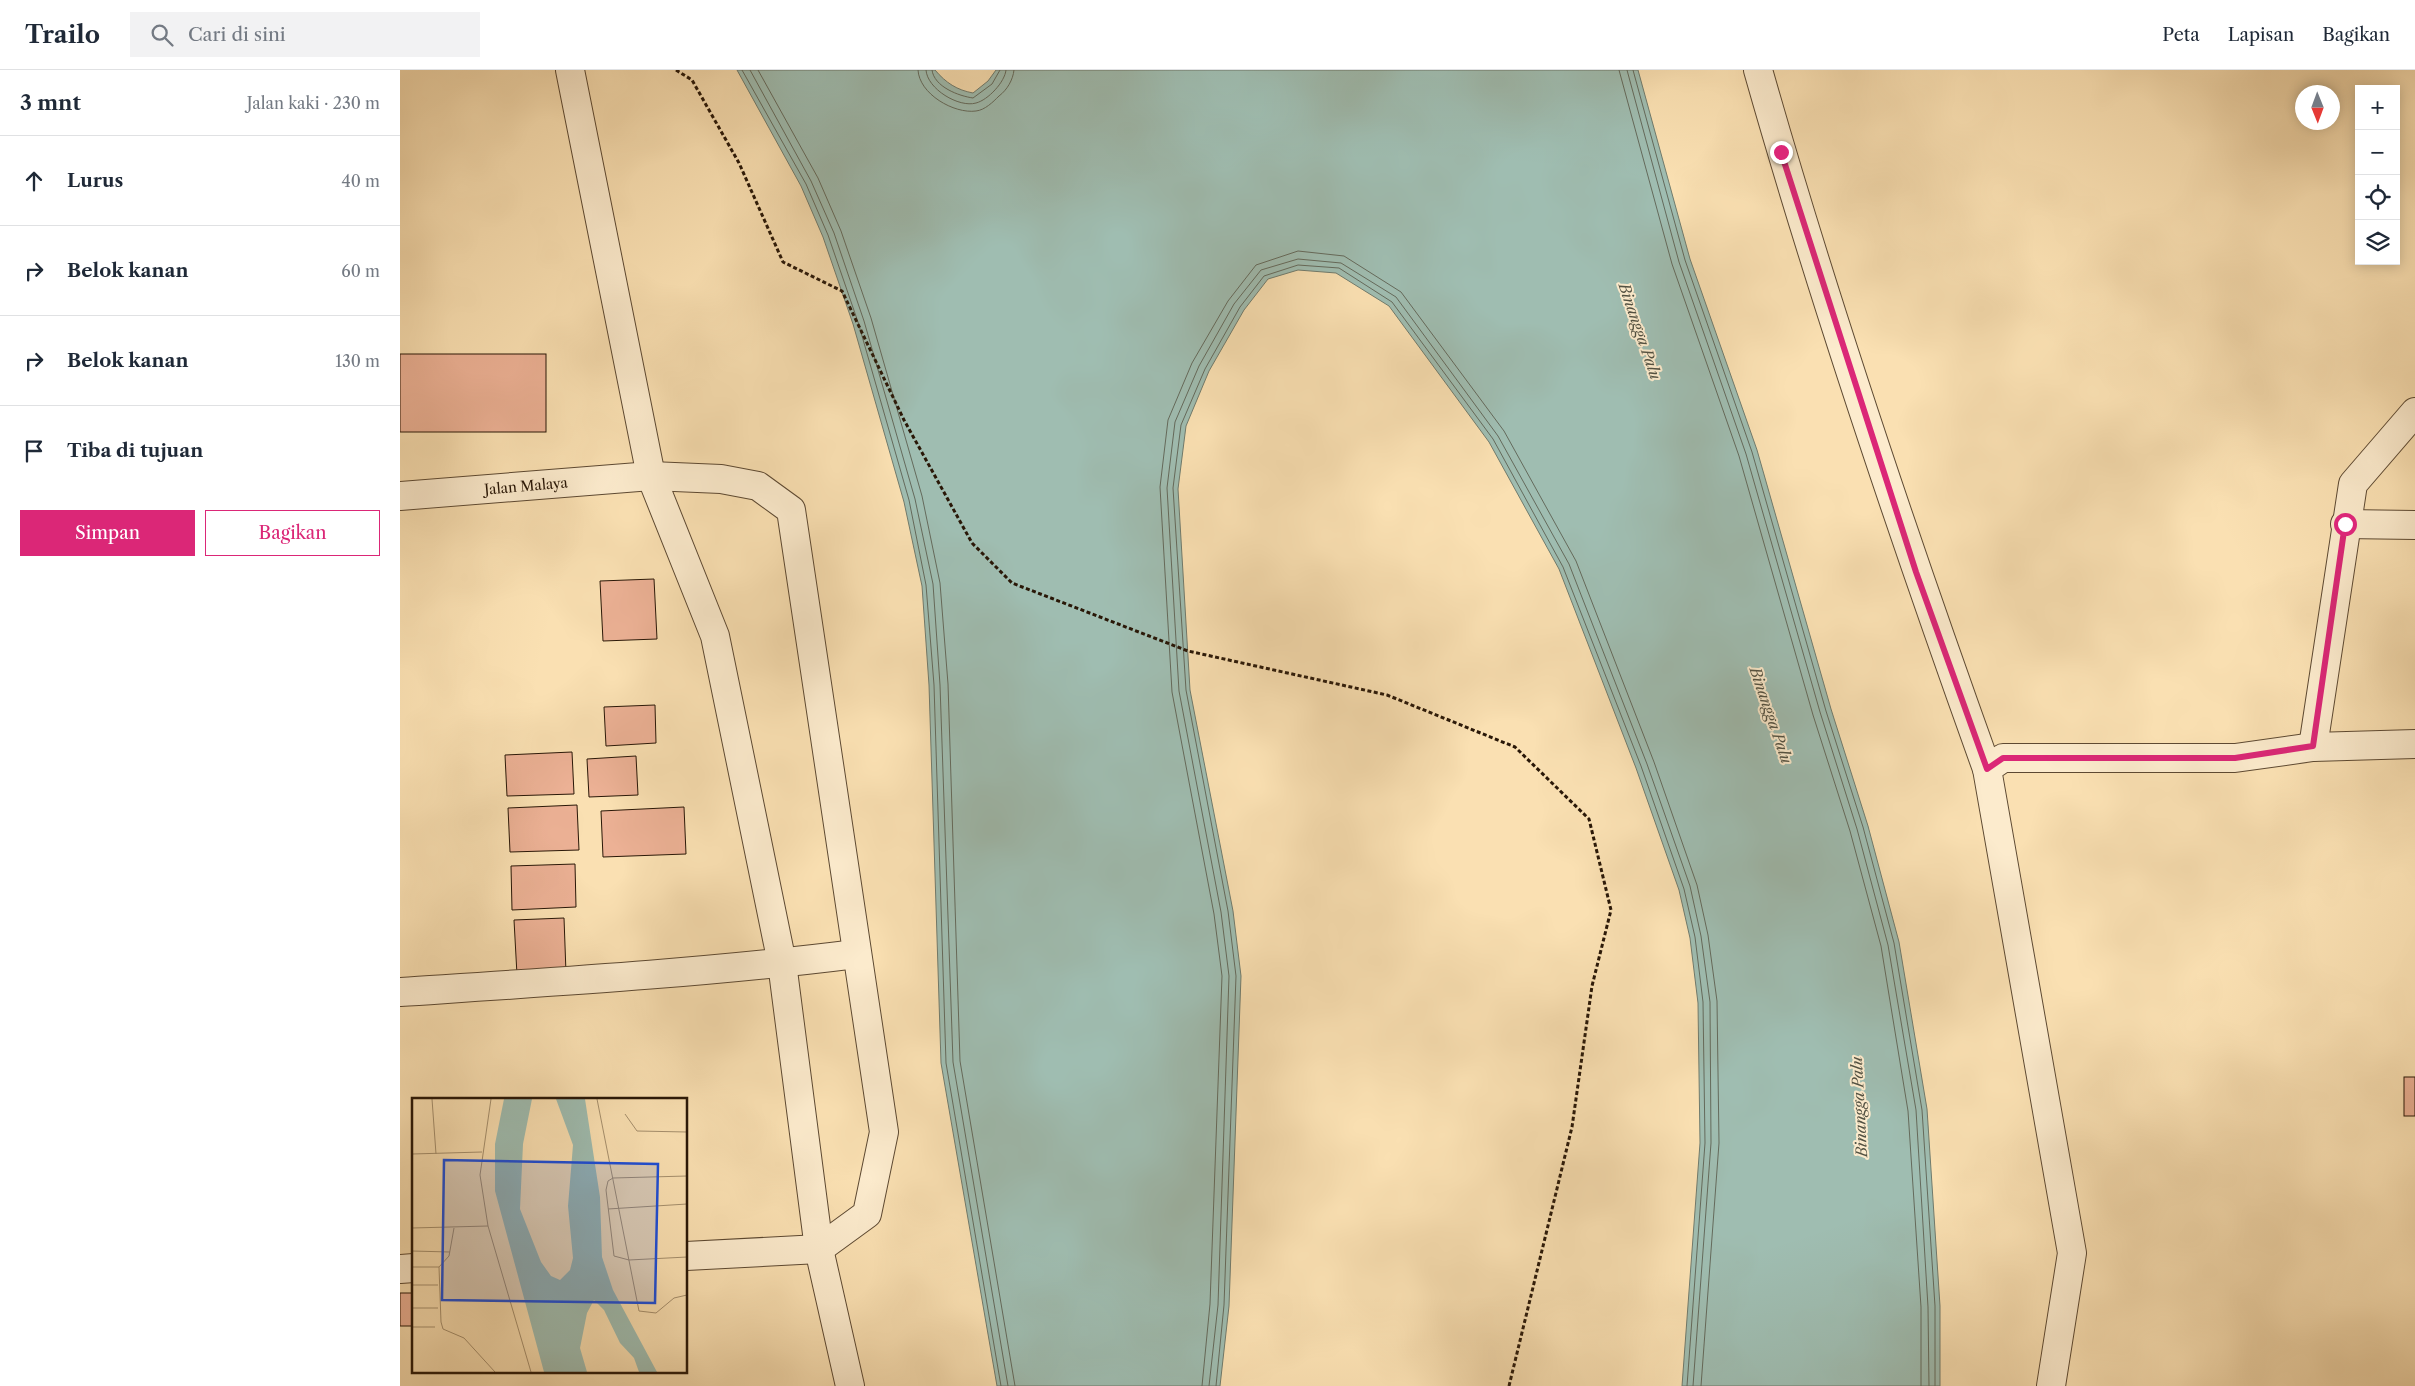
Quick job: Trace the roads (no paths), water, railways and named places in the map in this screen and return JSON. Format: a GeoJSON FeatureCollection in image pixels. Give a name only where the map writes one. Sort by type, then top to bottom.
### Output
{"type":"FeatureCollection","features":[{"type":"Feature","properties":{"kind":"street"},"geometry":{"type":"LineString","coordinates":[[570,70],[651,476],[715,636],[782,963],[819,1250],[850,1386]]}},
{"type":"Feature","properties":{"kind":"street"},"geometry":{"type":"LineString","coordinates":[[1758,70],[1781,152],[1916,572],[1987,769],[2072,1254],[2051,1386]]}},
{"type":"Feature","properties":{"kind":"street"},"geometry":{"type":"LineString","coordinates":[[2313,746],[2345,524],[2353,484],[2415,412]]}},
{"type":"Feature","properties":{"kind":"street","name":"Jalan Malaya"},"geometry":{"type":"LineString","coordinates":[[400,496],[651,476],[721,479],[758,486],[791,510],[884,1132],[867,1214],[819,1250]]}},
{"type":"Feature","properties":{"kind":"street"},"geometry":{"type":"LineString","coordinates":[[2345,524],[2415,525]]}},
{"type":"Feature","properties":{"kind":"street"},"geometry":{"type":"LineString","coordinates":[[1987,769],[2003,758],[2235,758],[2313,746],[2415,744]]}},
{"type":"Feature","properties":{"kind":"street"},"geometry":{"type":"LineString","coordinates":[[400,992],[590,980],[782,963],[856,954]]}},
{"type":"Feature","properties":{"kind":"street"},"geometry":{"type":"LineString","coordinates":[[688,1256],[819,1250]]}},
{"type":"Feature","properties":{"kind":"water","name":"Binangga Palu"},"geometry":{"type":"Polygon","coordinates":[[[737,70],[935,70],[952,85],[973,93],[988,81],[996,70],[1638,70],[1690,259],[1757,450],[1831,709],[1868,826],[1899,942],[1927,1109],[1940,1306],[1940,1386],[1682,1386],[1700,1143],[1698,1003],[1690,938],[1679,890],[1636,768],[1559,569],[1489,442],[1389,306],[1336,273],[1298,270],[1268,279],[1244,310],[1209,371],[1186,426],[1178,489],[1190,690],[1233,911],[1241,976],[1229,1306],[1220,1386],[997,1386],[941,1063],[929,685],[922,586],[904,502],[853,324],[823,237],[801,186],[737,70]]]}}]}
